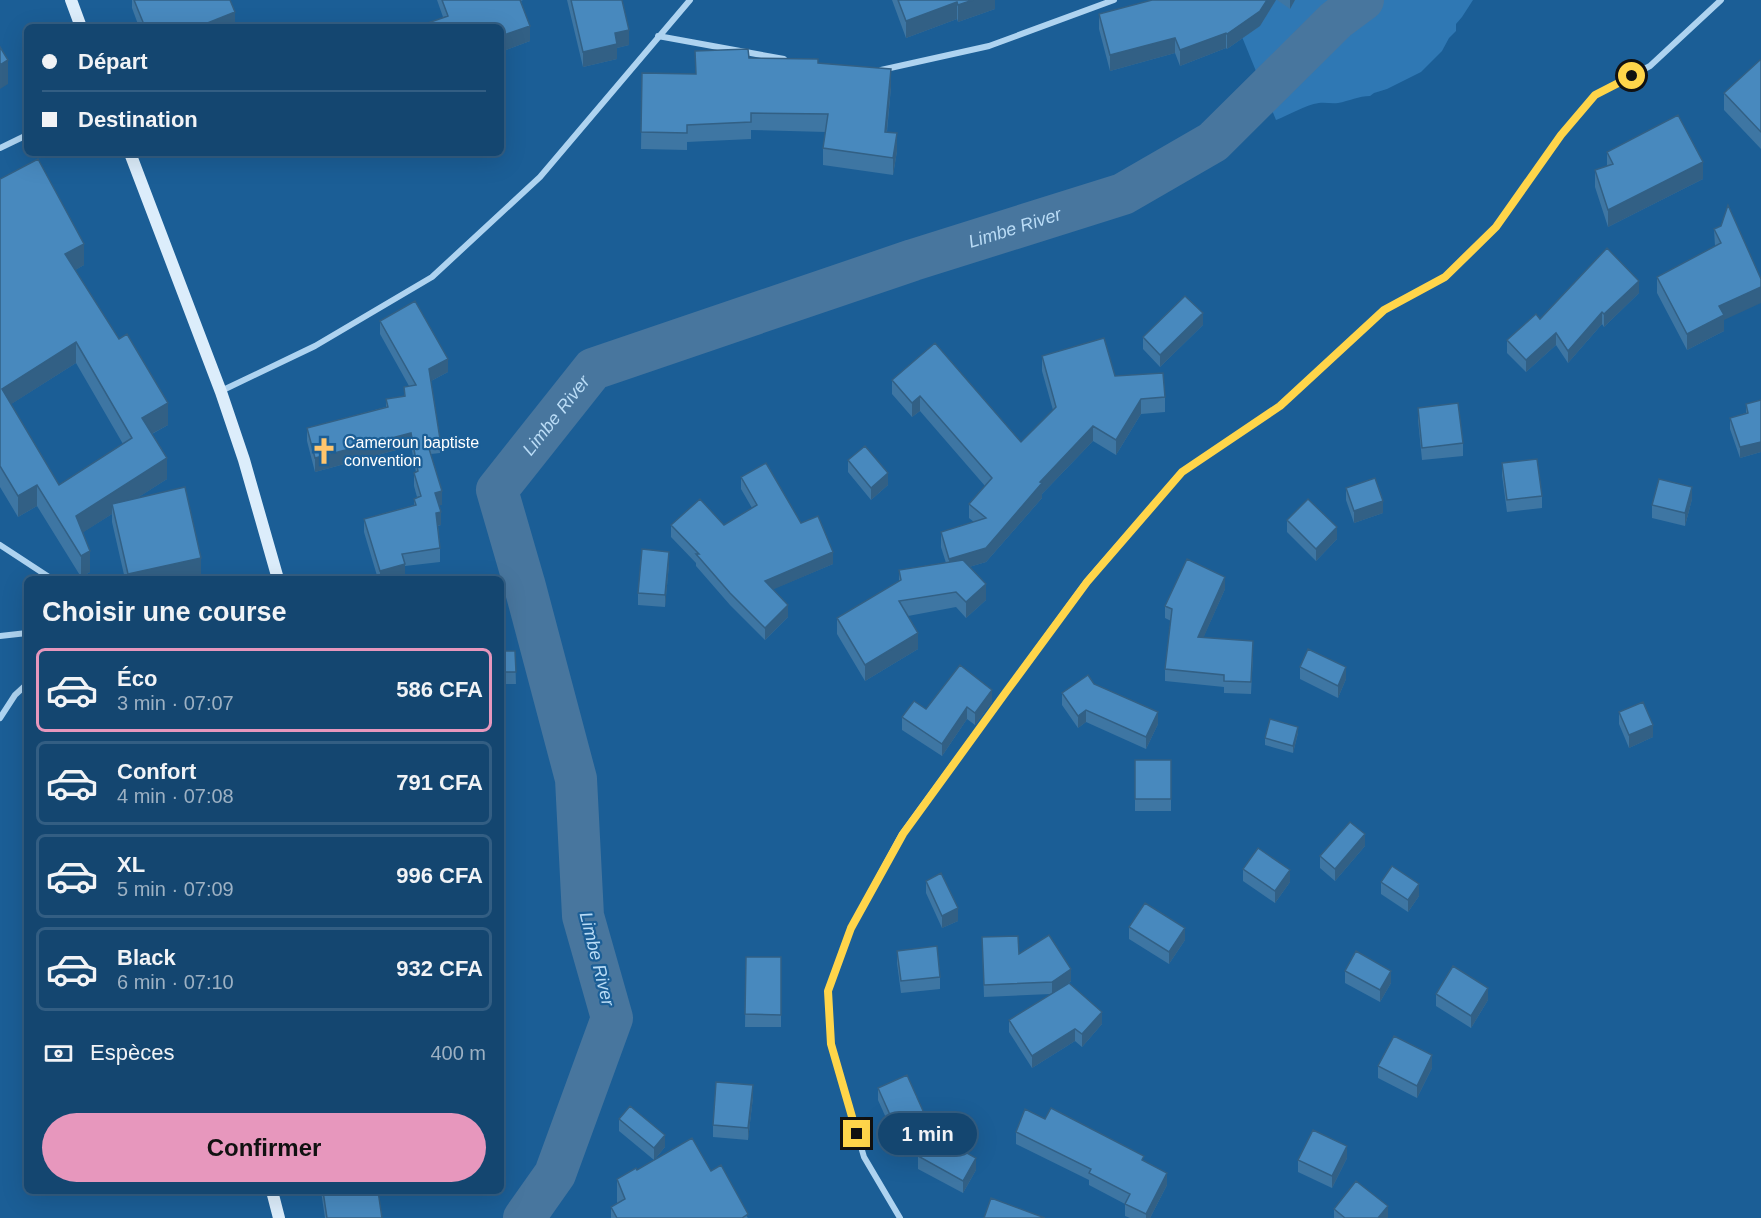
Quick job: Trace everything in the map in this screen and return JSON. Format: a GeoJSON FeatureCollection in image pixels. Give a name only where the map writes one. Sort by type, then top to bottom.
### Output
{"type":"FeatureCollection","features":[{"type":"Feature","properties":{"kind":"street"},"geometry":{"type":"LineString","coordinates":[[71,0],[80,24]]}},
{"type":"Feature","properties":{"kind":"street"},"geometry":{"type":"LineString","coordinates":[[221,392],[315,346],[432,277],[540,177],[690,0]]}},
{"type":"Feature","properties":{"kind":"street"},"geometry":{"type":"LineString","coordinates":[[874,69],[886,70],[989,46],[1114,0]]}},
{"type":"Feature","properties":{"kind":"street"},"geometry":{"type":"LineString","coordinates":[[900,1218],[864,1157],[831,1044],[828,991],[851,928],[903,834],[1087,582],[1182,472],[1280,406],[1384,310],[1445,277],[1496,227],[1561,135],[1595,95],[1650,66],[1721,0]]}},
{"type":"Feature","properties":{"kind":"street"},"geometry":{"type":"LineString","coordinates":[[658,36],[794,62]]}},
{"type":"Feature","properties":{"kind":"street"},"geometry":{"type":"LineString","coordinates":[[0,148],[24,136]]}},
{"type":"Feature","properties":{"kind":"street"},"geometry":{"type":"LineString","coordinates":[[131,156],[221,392],[244,460],[277,576]]}},
{"type":"Feature","properties":{"kind":"street"},"geometry":{"type":"LineString","coordinates":[[0,545],[47,576]]}},
{"type":"Feature","properties":{"kind":"street"},"geometry":{"type":"LineString","coordinates":[[0,636],[24,633]]}},
{"type":"Feature","properties":{"kind":"street"},"geometry":{"type":"LineString","coordinates":[[0,718],[15,695],[24,687]]}},
{"type":"Feature","properties":{"kind":"street"},"geometry":{"type":"LineString","coordinates":[[273,1194],[279,1218]]}},
{"type":"Feature","properties":{"kind":"shaded area"},"geometry":{"type":"Polygon","coordinates":[[[1248,0],[1473,0],[1456,24],[1456,31],[1442,51],[1421,72],[1370,96],[1338,103],[1314,104],[1276,120],[1231,10],[1248,0]]]}},
{"type":"Feature","properties":{"kind":"building"},"geometry":{"type":"Polygon","coordinates":[[[134,0],[230,0],[235,12],[205,24],[144,24],[134,0]]]}},
{"type":"Feature","properties":{"kind":"building"},"geometry":{"type":"Polygon","coordinates":[[[442,0],[520,0],[530,26],[504,35],[504,24],[425,24],[448,16],[442,0]]]}},
{"type":"Feature","properties":{"kind":"building"},"geometry":{"type":"Polygon","coordinates":[[[571,0],[622,0],[629,30],[615,33],[617,44],[583,52],[571,0]]]}},
{"type":"Feature","properties":{"kind":"building"},"geometry":{"type":"Polygon","coordinates":[[[898,0],[973,0],[958,5],[957,2],[906,21],[898,0]]]}},
{"type":"Feature","properties":{"kind":"building"},"geometry":{"type":"Polygon","coordinates":[[[1152,0],[1267,0],[1260,11],[1227,34],[1180,50],[1175,38],[1110,55],[1099,14],[1152,0]]]}},
{"type":"Feature","properties":{"kind":"building"},"geometry":{"type":"Polygon","coordinates":[[[0,47],[8,60],[0,65],[0,47]]]}},
{"type":"Feature","properties":{"kind":"building"},"geometry":{"type":"Polygon","coordinates":[[[748,49],[749,58],[818,59],[818,63],[891,69],[885,132],[897,133],[893,158],[823,148],[828,114],[751,113],[751,122],[687,125],[687,133],[641,132],[642,73],[696,74],[695,51],[748,49]]]}},
{"type":"Feature","properties":{"kind":"building"},"geometry":{"type":"Polygon","coordinates":[[[1761,61],[1761,132],[1724,93],[1761,61]]]}},
{"type":"Feature","properties":{"kind":"building"},"geometry":{"type":"Polygon","coordinates":[[[1678,115],[1703,162],[1608,210],[1595,170],[1613,164],[1607,152],[1678,115]]]}},
{"type":"Feature","properties":{"kind":"building"},"geometry":{"type":"Polygon","coordinates":[[[38,159],[84,244],[65,254],[119,339],[127,334],[168,403],[142,418],[167,458],[76,516],[90,551],[81,556],[37,485],[18,496],[0,466],[0,179],[38,159]],[[76,342],[2,389],[59,485],[132,438],[76,342]]]}},
{"type":"Feature","properties":{"kind":"building"},"geometry":{"type":"Polygon","coordinates":[[[1728,205],[1761,279],[1761,287],[1719,306],[1724,315],[1687,334],[1657,277],[1721,243],[1714,229],[1721,226],[1728,205]]]}},
{"type":"Feature","properties":{"kind":"building"},"geometry":{"type":"Polygon","coordinates":[[[1607,248],[1639,281],[1604,314],[1602,312],[1568,351],[1556,333],[1526,360],[1507,340],[1536,314],[1540,319],[1607,248]]]}},
{"type":"Feature","properties":{"kind":"building"},"geometry":{"type":"Polygon","coordinates":[[[1185,296],[1203,313],[1160,355],[1143,337],[1185,296]]]}},
{"type":"Feature","properties":{"kind":"building"},"geometry":{"type":"Polygon","coordinates":[[[415,301],[448,359],[429,369],[440,439],[427,442],[442,491],[435,493],[441,512],[436,513],[440,548],[402,554],[405,564],[380,571],[364,519],[416,505],[414,499],[421,496],[414,473],[418,471],[411,433],[315,458],[307,428],[388,407],[386,399],[405,396],[404,387],[416,385],[380,321],[415,301]]]}},
{"type":"Feature","properties":{"kind":"building"},"geometry":{"type":"Polygon","coordinates":[[[1104,338],[1115,376],[1163,373],[1165,397],[1141,399],[1116,440],[1093,426],[1040,482],[1042,483],[986,548],[949,559],[941,532],[986,518],[969,504],[992,478],[920,396],[912,403],[892,380],[935,343],[1021,442],[1056,407],[1042,356],[1104,338]]]}},
{"type":"Feature","properties":{"kind":"building"},"geometry":{"type":"Polygon","coordinates":[[[1761,400],[1761,442],[1740,447],[1730,418],[1748,413],[1746,404],[1761,400]]]}},
{"type":"Feature","properties":{"kind":"building"},"geometry":{"type":"Polygon","coordinates":[[[1458,403],[1463,443],[1422,448],[1418,408],[1458,403]]]}},
{"type":"Feature","properties":{"kind":"building"},"geometry":{"type":"Polygon","coordinates":[[[865,446],[888,473],[871,488],[848,460],[865,446]]]}},
{"type":"Feature","properties":{"kind":"building"},"geometry":{"type":"Polygon","coordinates":[[[1537,459],[1542,496],[1507,500],[1502,463],[1537,459]]]}},
{"type":"Feature","properties":{"kind":"building"},"geometry":{"type":"Polygon","coordinates":[[[766,463],[801,523],[818,516],[833,552],[765,581],[788,605],[765,628],[730,593],[696,554],[699,554],[671,525],[700,499],[724,525],[757,505],[741,477],[766,463]]]}},
{"type":"Feature","properties":{"kind":"building"},"geometry":{"type":"Polygon","coordinates":[[[1375,478],[1383,501],[1354,511],[1346,488],[1375,478]]]}},
{"type":"Feature","properties":{"kind":"building"},"geometry":{"type":"Polygon","coordinates":[[[1659,479],[1692,487],[1685,513],[1652,505],[1659,479]]]}},
{"type":"Feature","properties":{"kind":"building"},"geometry":{"type":"Polygon","coordinates":[[[185,487],[201,558],[128,574],[112,504],[185,487]]]}},
{"type":"Feature","properties":{"kind":"building"},"geometry":{"type":"Polygon","coordinates":[[[1308,499],[1337,527],[1316,549],[1287,520],[1308,499]]]}},
{"type":"Feature","properties":{"kind":"building"},"geometry":{"type":"Polygon","coordinates":[[[642,549],[669,552],[665,595],[638,593],[642,549]]]}},
{"type":"Feature","properties":{"kind":"building"},"geometry":{"type":"Polygon","coordinates":[[[1187,559],[1225,577],[1198,637],[1253,641],[1251,682],[1224,681],[1224,675],[1165,669],[1172,609],[1165,606],[1187,559]]]}},
{"type":"Feature","properties":{"kind":"building"},"geometry":{"type":"Polygon","coordinates":[[[963,560],[986,584],[966,602],[956,592],[899,601],[918,633],[865,665],[837,618],[901,580],[899,570],[963,560]]]}},
{"type":"Feature","properties":{"kind":"building"},"geometry":{"type":"Polygon","coordinates":[[[1308,649],[1346,667],[1338,686],[1300,667],[1308,649]]]}},
{"type":"Feature","properties":{"kind":"building"},"geometry":{"type":"Polygon","coordinates":[[[504,651],[515,651],[516,672],[504,672],[504,651]]]}},
{"type":"Feature","properties":{"kind":"building"},"geometry":{"type":"Polygon","coordinates":[[[960,665],[992,690],[975,713],[967,707],[942,744],[902,717],[914,701],[926,709],[960,665]]]}},
{"type":"Feature","properties":{"kind":"building"},"geometry":{"type":"Polygon","coordinates":[[[1088,675],[1094,684],[1158,712],[1146,737],[1086,710],[1078,716],[1062,693],[1088,675]]]}},
{"type":"Feature","properties":{"kind":"building"},"geometry":{"type":"Polygon","coordinates":[[[1643,702],[1653,725],[1629,735],[1619,712],[1643,702]]]}},
{"type":"Feature","properties":{"kind":"building"},"geometry":{"type":"Polygon","coordinates":[[[1270,719],[1298,727],[1293,746],[1265,738],[1270,719]]]}},
{"type":"Feature","properties":{"kind":"building"},"geometry":{"type":"Polygon","coordinates":[[[1135,760],[1171,760],[1171,799],[1135,799],[1135,760]]]}},
{"type":"Feature","properties":{"kind":"building"},"geometry":{"type":"Polygon","coordinates":[[[1350,822],[1365,834],[1335,869],[1320,856],[1350,822]]]}},
{"type":"Feature","properties":{"kind":"building"},"geometry":{"type":"Polygon","coordinates":[[[1258,848],[1290,870],[1275,891],[1243,869],[1258,848]]]}},
{"type":"Feature","properties":{"kind":"building"},"geometry":{"type":"Polygon","coordinates":[[[1392,866],[1419,884],[1408,900],[1381,882],[1392,866]]]}},
{"type":"Feature","properties":{"kind":"building"},"geometry":{"type":"Polygon","coordinates":[[[941,873],[958,908],[942,916],[926,881],[941,873]]]}},
{"type":"Feature","properties":{"kind":"building"},"geometry":{"type":"Polygon","coordinates":[[[1145,903],[1185,928],[1169,952],[1129,927],[1145,903]]]}},
{"type":"Feature","properties":{"kind":"building"},"geometry":{"type":"Polygon","coordinates":[[[1049,935],[1071,969],[1052,982],[984,985],[982,937],[1018,936],[1019,954],[1049,935]]]}},
{"type":"Feature","properties":{"kind":"building"},"geometry":{"type":"Polygon","coordinates":[[[937,946],[940,977],[901,981],[897,951],[937,946]]]}},
{"type":"Feature","properties":{"kind":"building"},"geometry":{"type":"Polygon","coordinates":[[[1356,951],[1391,971],[1380,990],[1345,971],[1356,951]]]}},
{"type":"Feature","properties":{"kind":"building"},"geometry":{"type":"Polygon","coordinates":[[[746,957],[781,957],[781,1015],[745,1014],[746,957]]]}},
{"type":"Feature","properties":{"kind":"building"},"geometry":{"type":"Polygon","coordinates":[[[1453,966],[1488,988],[1471,1016],[1436,994],[1453,966]]]}},
{"type":"Feature","properties":{"kind":"building"},"geometry":{"type":"Polygon","coordinates":[[[1069,983],[1102,1012],[1082,1034],[1075,1029],[1032,1056],[1009,1020],[1069,983]]]}},
{"type":"Feature","properties":{"kind":"building"},"geometry":{"type":"Polygon","coordinates":[[[1394,1036],[1432,1055],[1417,1086],[1378,1066],[1394,1036]]]}},
{"type":"Feature","properties":{"kind":"building"},"geometry":{"type":"Polygon","coordinates":[[[907,1075],[924,1113],[895,1126],[878,1088],[907,1075]]]}},
{"type":"Feature","properties":{"kind":"building"},"geometry":{"type":"Polygon","coordinates":[[[716,1082],[753,1085],[748,1128],[713,1125],[716,1082]]]}},
{"type":"Feature","properties":{"kind":"building"},"geometry":{"type":"Polygon","coordinates":[[[630,1106],[665,1135],[654,1148],[619,1119],[630,1106]]]}},
{"type":"Feature","properties":{"kind":"building"},"geometry":{"type":"Polygon","coordinates":[[[1051,1108],[1144,1156],[1142,1160],[1167,1173],[1146,1214],[1125,1204],[1130,1194],[1089,1173],[1091,1169],[1016,1132],[1025,1109],[1045,1119],[1051,1108]]]}},
{"type":"Feature","properties":{"kind":"building"},"geometry":{"type":"Polygon","coordinates":[[[1313,1130],[1347,1146],[1332,1176],[1298,1160],[1313,1130]]]}},
{"type":"Feature","properties":{"kind":"building"},"geometry":{"type":"Polygon","coordinates":[[[931,1133],[976,1158],[963,1181],[918,1156],[931,1133]]]}},
{"type":"Feature","properties":{"kind":"building"},"geometry":{"type":"Polygon","coordinates":[[[692,1138],[711,1171],[721,1165],[748,1214],[742,1218],[617,1218],[611,1207],[625,1199],[617,1179],[692,1138]]]}},
{"type":"Feature","properties":{"kind":"building"},"geometry":{"type":"Polygon","coordinates":[[[1356,1181],[1388,1206],[1378,1218],[1345,1218],[1334,1209],[1356,1181]]]}},
{"type":"Feature","properties":{"kind":"building"},"geometry":{"type":"Polygon","coordinates":[[[323,1194],[378,1194],[382,1218],[327,1218],[323,1194]]]}},
{"type":"Feature","properties":{"kind":"building"},"geometry":{"type":"Polygon","coordinates":[[[991,1198],[1045,1218],[984,1218],[991,1198]]]}},
{"type":"Feature","properties":{"kind":"waterway","name":"Limbe River"},"geometry":{"type":"LineString","coordinates":[[524,1218],[555,1174],[612,1018],[583,916],[576,779],[497,490],[593,369],[913,260],[1123,194],[1213,142],[1336,20],[1363,0]]}},
{"type":"Feature","properties":{"kind":"place","name":"Cameroun baptiste convention"},"geometry":{"type":"Point","coordinates":[324,451]}},
{"type":"Feature","properties":{"kind":"route"},"geometry":{"type":"LineString","coordinates":[[857,1134],[831,1044],[828,991],[851,928],[903,834],[1006,692],[1087,582],[1182,472],[1280,406],[1384,310],[1445,277],[1496,227],[1561,135],[1595,95],[1632,76]]}}]}
